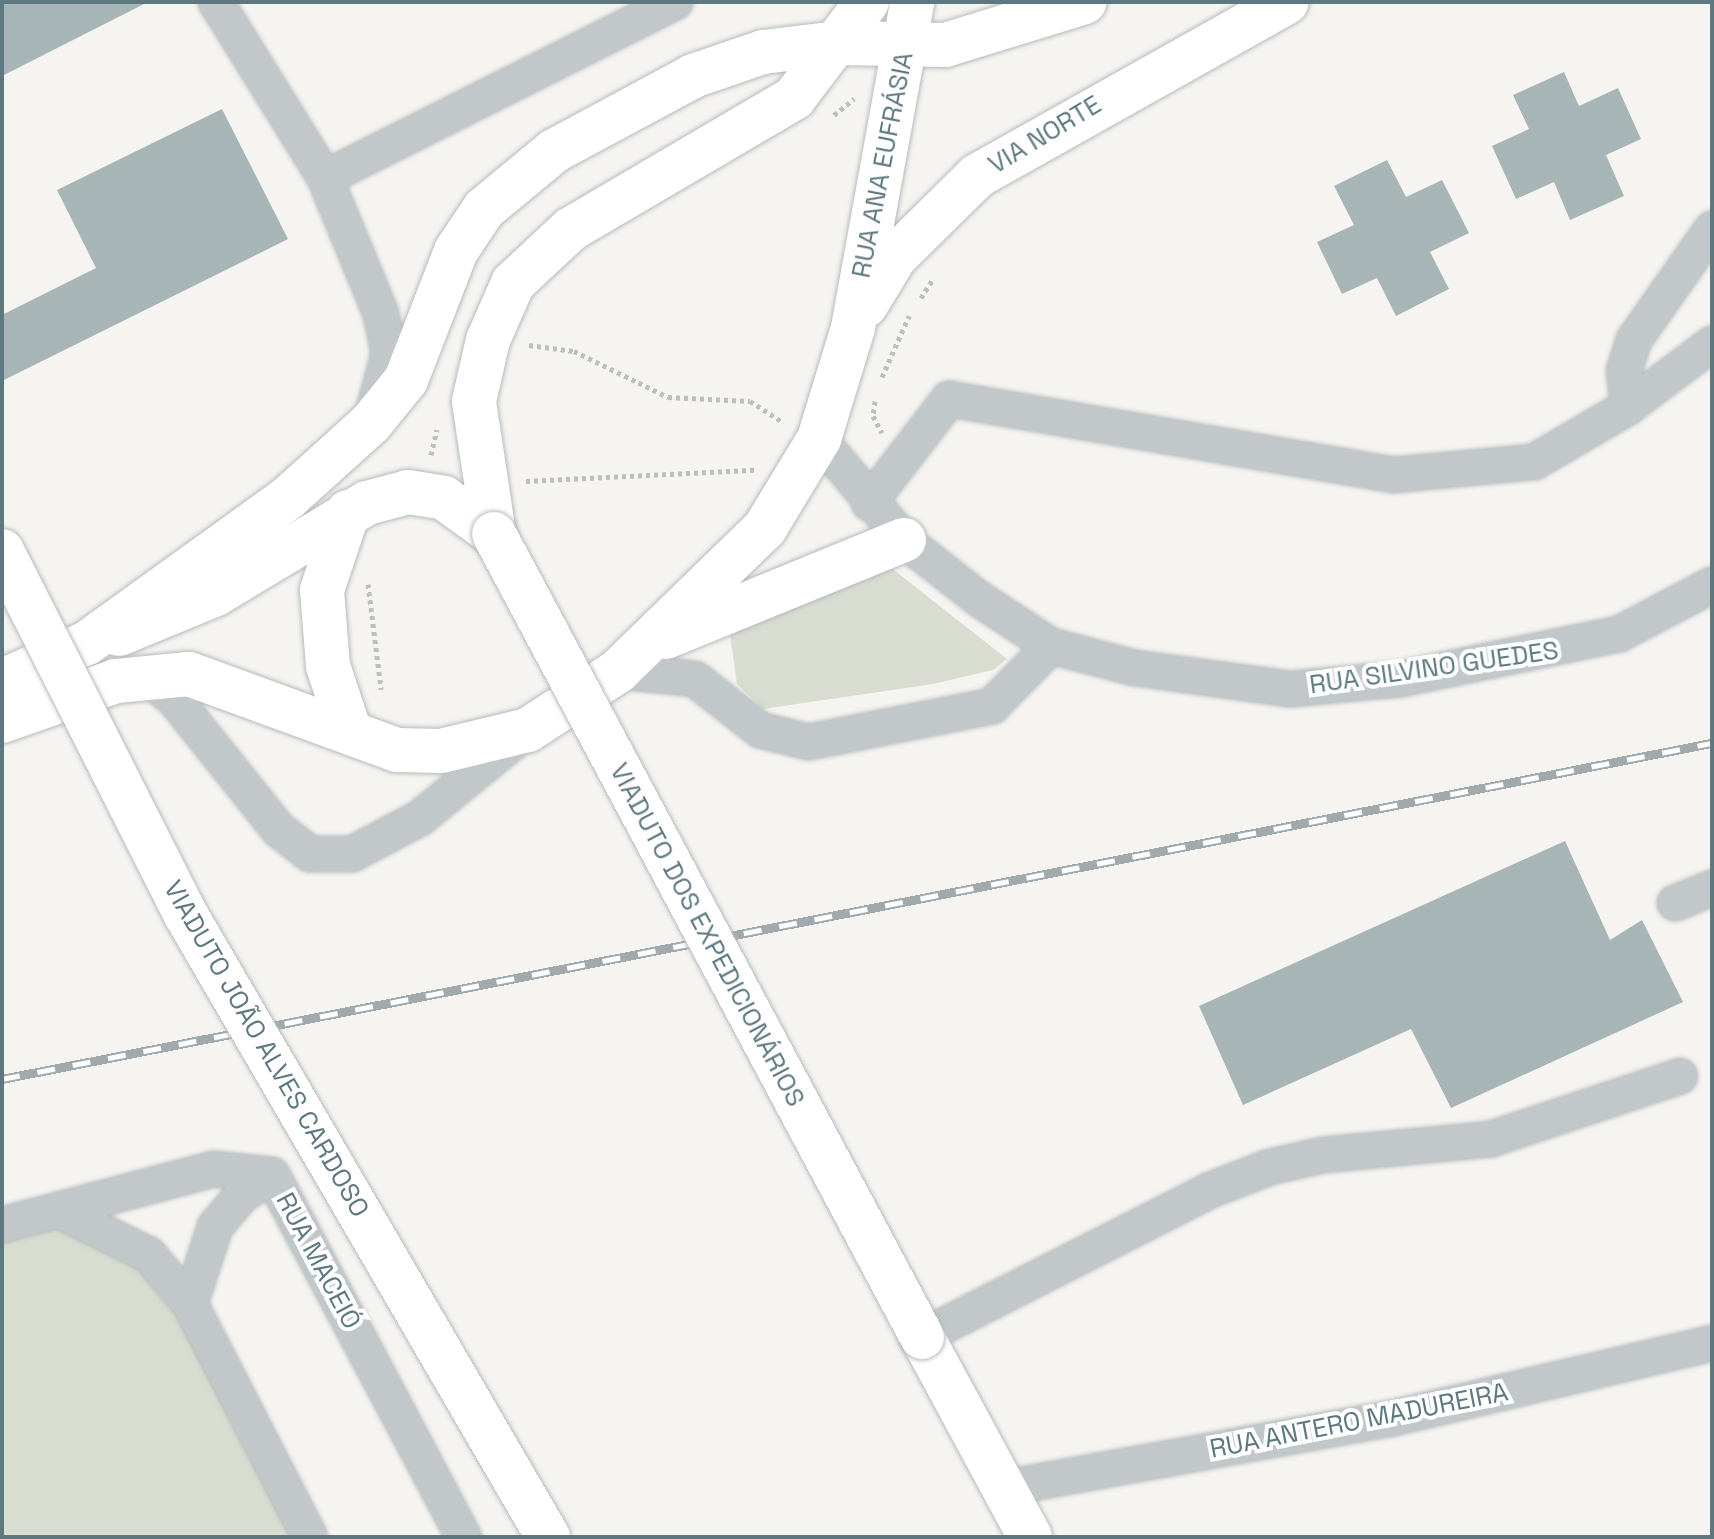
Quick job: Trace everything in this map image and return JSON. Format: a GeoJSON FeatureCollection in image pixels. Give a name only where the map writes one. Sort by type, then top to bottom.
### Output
{"type":"FeatureCollection","features":[{"type":"Feature","properties":{"kind":"main road"},"geometry":{"type":"LineString","coordinates":[[494,534],[474,401],[512,347],[513,283],[571,229],[794,98],[867,2]]}},
{"type":"Feature","properties":{"kind":"main road","name":"RUA ANA EUFRÁSIA"},"geometry":{"type":"LineString","coordinates":[[853,328],[912,2]]}},
{"type":"Feature","properties":{"kind":"main road"},"geometry":{"type":"LineString","coordinates":[[87,643],[288,498],[371,423],[406,380],[456,251],[484,209],[554,151],[693,76],[763,52],[837,43],[903,65],[945,45],[1085,2]]}},
{"type":"Feature","properties":{"kind":"main road","name":"VIA NORTE"},"geometry":{"type":"LineString","coordinates":[[853,328],[895,257],[977,176],[1287,2]]}},
{"type":"Feature","properties":{"kind":"main road"},"geometry":{"type":"LineString","coordinates":[[2,721],[116,681],[189,674],[397,750],[441,751],[528,730],[632,658],[746,549],[809,455],[853,328]]}},
{"type":"Feature","properties":{"kind":"main road"},"geometry":{"type":"LineString","coordinates":[[2,681],[87,643],[216,594],[348,512],[408,492],[444,498],[494,534]]}},
{"type":"Feature","properties":{"kind":"main road"},"geometry":{"type":"LineString","coordinates":[[348,512],[322,590],[328,666],[350,732]]}},
{"type":"Feature","properties":{"kind":"main road","name":"VIADUTO DOS EXPEDICIONÁRIOS"},"geometry":{"type":"LineString","coordinates":[[494,534],[1030,1537]]}},
{"type":"Feature","properties":{"kind":"main road"},"geometry":{"type":"LineString","coordinates":[[632,658],[904,540]]}},
{"type":"Feature","properties":{"kind":"main road","name":"VIADUTO JOÃO ALVES CARDOSO"},"geometry":{"type":"LineString","coordinates":[[2,551],[186,915],[548,1537]]}},
{"type":"Feature","properties":{"kind":"street"},"geometry":{"type":"LineString","coordinates":[[216,2],[325,178],[389,354],[371,423]]}},
{"type":"Feature","properties":{"kind":"street"},"geometry":{"type":"LineString","coordinates":[[325,178],[675,2]]}},
{"type":"Feature","properties":{"kind":"street"},"geometry":{"type":"LineString","coordinates":[[1628,407],[1624,371],[1634,340],[1712,229]]}},
{"type":"Feature","properties":{"kind":"street"},"geometry":{"type":"LineString","coordinates":[[869,503],[899,457],[949,399],[1204,449],[1393,475],[1498,470],[1547,456],[1628,407],[1712,344]]}},
{"type":"Feature","properties":{"kind":"street","name":"RUA SILVINO GUEDES"},"geometry":{"type":"LineString","coordinates":[[809,455],[869,503],[904,540],[1051,646],[1217,681],[1337,687],[1565,650],[1619,634],[1712,585]]}},
{"type":"Feature","properties":{"kind":"street"},"geometry":{"type":"LineString","coordinates":[[632,658],[695,679],[760,730],[809,742],[992,706],[1051,646]]}},
{"type":"Feature","properties":{"kind":"street"},"geometry":{"type":"LineString","coordinates":[[116,681],[155,683],[175,700],[278,829],[310,854],[352,854],[420,818],[528,730]]}},
{"type":"Feature","properties":{"kind":"street"},"geometry":{"type":"LineString","coordinates":[[1675,903],[1712,888]]}},
{"type":"Feature","properties":{"kind":"street"},"geometry":{"type":"LineString","coordinates":[[922,1337],[1208,1191],[1270,1167],[1323,1155],[1491,1139],[1680,1076]]}},
{"type":"Feature","properties":{"kind":"street","name":"RUA MACEIÓ"},"geometry":{"type":"LineString","coordinates":[[2,1225],[64,1213],[214,1169],[272,1175],[464,1537]]}},
{"type":"Feature","properties":{"kind":"street"},"geometry":{"type":"LineString","coordinates":[[190,1304],[215,1227],[241,1196],[272,1175]]}},
{"type":"Feature","properties":{"kind":"street"},"geometry":{"type":"LineString","coordinates":[[64,1213],[149,1255],[190,1304],[310,1537]]}},
{"type":"Feature","properties":{"kind":"street","name":"RUA ANTERO MADUREIRA"},"geometry":{"type":"LineString","coordinates":[[1004,1488],[1389,1419],[1712,1343]]}},
{"type":"Feature","properties":{"kind":"path"},"geometry":{"type":"LineString","coordinates":[[821,125],[903,65]]}},
{"type":"Feature","properties":{"kind":"path"},"geometry":{"type":"LineString","coordinates":[[899,457],[873,416],[877,390],[911,313],[942,266]]}},
{"type":"Feature","properties":{"kind":"path"},"geometry":{"type":"LineString","coordinates":[[512,347],[532,331]]}},
{"type":"Feature","properties":{"kind":"path"},"geometry":{"type":"LineString","coordinates":[[512,347],[574,351],[668,397],[750,401],[809,455]]}},
{"type":"Feature","properties":{"kind":"path"},"geometry":{"type":"LineString","coordinates":[[508,482],[809,455]]}},
{"type":"Feature","properties":{"kind":"path"},"geometry":{"type":"LineString","coordinates":[[369,568],[368,630],[397,750]]}},
{"type":"Feature","properties":{"kind":"shaded area"},"geometry":{"type":"Polygon","coordinates":[[[885,563],[1007,659],[993,670],[933,684],[763,709],[737,684],[729,628],[885,563]]]}},
{"type":"Feature","properties":{"kind":"shaded area"},"geometry":{"type":"Polygon","coordinates":[[[64,1223],[143,1263],[183,1312],[300,1537],[2,1537],[2,1235],[64,1223]]]}},
{"type":"Feature","properties":{"kind":"building"},"geometry":{"type":"Polygon","coordinates":[[[2,2],[148,2],[2,76],[2,2]]]}},
{"type":"Feature","properties":{"kind":"building"},"geometry":{"type":"Polygon","coordinates":[[[1564,72],[1579,106],[1618,88],[1641,139],[1606,155],[1624,196],[1570,220],[1554,182],[1516,199],[1492,146],[1529,129],[1513,95],[1564,72]]]}},
{"type":"Feature","properties":{"kind":"building"},"geometry":{"type":"Polygon","coordinates":[[[222,109],[288,239],[2,381],[2,315],[96,268],[57,190],[222,109]]]}},
{"type":"Feature","properties":{"kind":"building"},"geometry":{"type":"Polygon","coordinates":[[[1387,160],[1406,197],[1442,180],[1469,233],[1430,252],[1449,289],[1396,316],[1377,278],[1342,294],[1317,242],[1354,225],[1334,186],[1387,160]]]}},
{"type":"Feature","properties":{"kind":"building"},"geometry":{"type":"Polygon","coordinates":[[[1565,841],[1610,940],[1642,920],[1683,1002],[1451,1108],[1411,1029],[1243,1105],[1199,1006],[1565,841]]]}},
{"type":"Feature","properties":{"kind":"railway"},"geometry":{"type":"LineString","coordinates":[[2,1079],[1712,743]]}}]}
